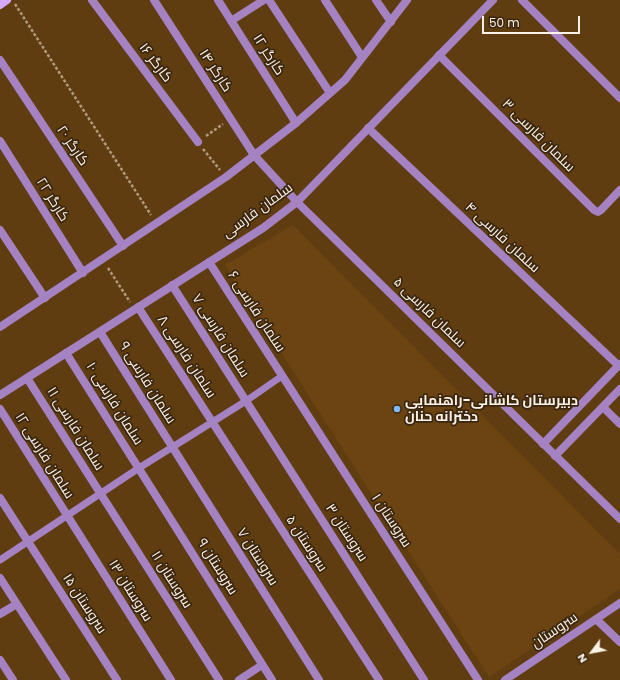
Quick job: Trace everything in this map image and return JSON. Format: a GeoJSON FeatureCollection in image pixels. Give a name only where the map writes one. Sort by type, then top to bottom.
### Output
{"type":"FeatureCollection","features":[{"type":"Feature","properties":{"kind":"main road"},"geometry":{"type":"LineString","coordinates":[[0,5],[7,0]]}},
{"type":"Feature","properties":{"kind":"street","name":"کارگر ۱۶"},"geometry":{"type":"LineString","coordinates":[[92,0],[198,142]]}},
{"type":"Feature","properties":{"kind":"street","name":"کارگر ۱۴"},"geometry":{"type":"LineString","coordinates":[[154,0],[254,156]]}},
{"type":"Feature","properties":{"kind":"street","name":"کارگر ۱۲"},"geometry":{"type":"LineString","coordinates":[[218,0],[296,124]]}},
{"type":"Feature","properties":{"kind":"street"},"geometry":{"type":"LineString","coordinates":[[231,21],[264,0]]}},
{"type":"Feature","properties":{"kind":"street"},"geometry":{"type":"LineString","coordinates":[[269,0],[330,93]]}},
{"type":"Feature","properties":{"kind":"street"},"geometry":{"type":"LineString","coordinates":[[325,0],[362,57]]}},
{"type":"Feature","properties":{"kind":"street"},"geometry":{"type":"LineString","coordinates":[[376,0],[391,22]]}},
{"type":"Feature","properties":{"kind":"street"},"geometry":{"type":"LineString","coordinates":[[0,327],[226,177],[296,124],[345,80],[408,0]]}},
{"type":"Feature","properties":{"kind":"street","name":"سلمان فارسی"},"geometry":{"type":"LineString","coordinates":[[0,395],[263,228],[297,202],[492,0]]}},
{"type":"Feature","properties":{"kind":"street"},"geometry":{"type":"LineString","coordinates":[[522,0],[620,98]]}},
{"type":"Feature","properties":{"kind":"street","name":"سلمان فارسی ۳"},"geometry":{"type":"LineString","coordinates":[[439,55],[594,210],[598,212],[601,210],[620,190]]}},
{"type":"Feature","properties":{"kind":"street","name":"کارگر ۲۰"},"geometry":{"type":"LineString","coordinates":[[0,60],[123,246]]}},
{"type":"Feature","properties":{"kind":"street","name":"سلمان فارسی ۴"},"geometry":{"type":"LineString","coordinates":[[368,128],[619,365]]}},
{"type":"Feature","properties":{"kind":"street","name":"کارگر ۲۲"},"geometry":{"type":"LineString","coordinates":[[0,141],[82,273]]}},
{"type":"Feature","properties":{"kind":"street","name":"سلمان فارسی ۵"},"geometry":{"type":"LineString","coordinates":[[254,156],[297,202],[620,519]]}},
{"type":"Feature","properties":{"kind":"street"},"geometry":{"type":"LineString","coordinates":[[0,230],[45,298]]}},
{"type":"Feature","properties":{"kind":"street","name":"سلمان فارسی ۶"},"geometry":{"type":"LineString","coordinates":[[208,262],[282,376]]}},
{"type":"Feature","properties":{"kind":"street","name":"سلمان فارسی ۷"},"geometry":{"type":"LineString","coordinates":[[172,285],[246,401]]}},
{"type":"Feature","properties":{"kind":"street","name":"سلمان فارسی ۸"},"geometry":{"type":"LineString","coordinates":[[136,308],[212,422]]}},
{"type":"Feature","properties":{"kind":"street","name":"سلمان فارسی ۹"},"geometry":{"type":"LineString","coordinates":[[100,332],[173,447]]}},
{"type":"Feature","properties":{"kind":"street","name":"سلمان فارسی ۱۰"},"geometry":{"type":"LineString","coordinates":[[66,353],[139,468]]}},
{"type":"Feature","properties":{"kind":"street"},"geometry":{"type":"LineString","coordinates":[[543,444],[619,365]]}},
{"type":"Feature","properties":{"kind":"street","name":"سروستان ۱"},"geometry":{"type":"LineString","coordinates":[[282,376],[478,680]]}},
{"type":"Feature","properties":{"kind":"street","name":"سلمان فارسی ۱۱"},"geometry":{"type":"LineString","coordinates":[[27,378],[101,494]]}},
{"type":"Feature","properties":{"kind":"street"},"geometry":{"type":"LineString","coordinates":[[556,456],[620,389]]}},
{"type":"Feature","properties":{"kind":"street","name":"سروستان ۳"},"geometry":{"type":"LineString","coordinates":[[246,401],[424,680]]}},
{"type":"Feature","properties":{"kind":"street"},"geometry":{"type":"LineString","coordinates":[[602,407],[620,424]]}},
{"type":"Feature","properties":{"kind":"street","name":"سلمان فارسی ۱۲"},"geometry":{"type":"LineString","coordinates":[[0,409],[67,516]]}},
{"type":"Feature","properties":{"kind":"street","name":"سروستان ۵"},"geometry":{"type":"LineString","coordinates":[[212,422],[379,680]]}},
{"type":"Feature","properties":{"kind":"street","name":"سروستان ۷"},"geometry":{"type":"LineString","coordinates":[[173,447],[319,680]]}},
{"type":"Feature","properties":{"kind":"street","name":"سروستان ۹"},"geometry":{"type":"LineString","coordinates":[[139,468],[272,680]]}},
{"type":"Feature","properties":{"kind":"street","name":"سروستان ۱۱"},"geometry":{"type":"LineString","coordinates":[[101,494],[219,680]]}},
{"type":"Feature","properties":{"kind":"street","name":"سروستان ۱۵"},"geometry":{"type":"LineString","coordinates":[[0,498],[117,680]]}},
{"type":"Feature","properties":{"kind":"street","name":"سروستان ۱۳"},"geometry":{"type":"LineString","coordinates":[[67,516],[171,680]]}},
{"type":"Feature","properties":{"kind":"street"},"geometry":{"type":"LineString","coordinates":[[0,578],[66,680]]}},
{"type":"Feature","properties":{"kind":"street","name":"سروستان"},"geometry":{"type":"LineString","coordinates":[[509,679],[620,603]]}},
{"type":"Feature","properties":{"kind":"street"},"geometry":{"type":"LineString","coordinates":[[0,614],[17,604]]}},
{"type":"Feature","properties":{"kind":"street"},"geometry":{"type":"LineString","coordinates":[[596,619],[620,642]]}},
{"type":"Feature","properties":{"kind":"street"},"geometry":{"type":"LineString","coordinates":[[0,660],[13,680]]}},
{"type":"Feature","properties":{"kind":"street"},"geometry":{"type":"LineString","coordinates":[[239,680],[262,665]]}},
{"type":"Feature","properties":{"kind":"lane"},"geometry":{"type":"LineString","coordinates":[[0,560],[139,468],[246,401],[282,376]]}},
{"type":"Feature","properties":{"kind":"path"},"geometry":{"type":"LineString","coordinates":[[13,0],[156,224]]}},
{"type":"Feature","properties":{"kind":"path"},"geometry":{"type":"LineString","coordinates":[[226,177],[198,142],[230,118]]}},
{"type":"Feature","properties":{"kind":"path"},"geometry":{"type":"LineString","coordinates":[[103,260],[136,308]]}},
{"type":"Feature","properties":{"kind":"shaded area","name":"دبیرستان کاشانی-راهنمایی دخترانه حنان"},"geometry":{"type":"Polygon","coordinates":[[[293,225],[620,554],[620,589],[489,677],[225,265],[293,225]]]}},
{"type":"Feature","properties":{"kind":"place","name":"دبیرستان کاشانی-راهنمایی دخترانه حنان"},"geometry":{"type":"Point","coordinates":[397,409]}}]}
